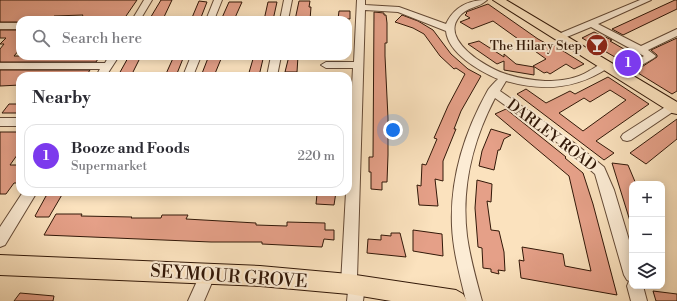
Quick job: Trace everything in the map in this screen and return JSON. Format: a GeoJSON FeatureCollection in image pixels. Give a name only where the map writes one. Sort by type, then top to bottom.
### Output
{"type":"FeatureCollection","features":[{"type":"Feature","properties":{"kind":"main road"},"geometry":{"type":"LineString","coordinates":[[498,0],[675,108]]}},
{"type":"Feature","properties":{"kind":"main road","name":"SEYMOUR GROVE"},"geometry":{"type":"LineString","coordinates":[[0,265],[260,276],[354,290],[456,301]]}},
{"type":"Feature","properties":{"kind":"street"},"geometry":{"type":"LineString","coordinates":[[138,16],[148,0]]}},
{"type":"Feature","properties":{"kind":"street"},"geometry":{"type":"LineString","coordinates":[[212,16],[218,0]]}},
{"type":"Feature","properties":{"kind":"street"},"geometry":{"type":"LineString","coordinates":[[285,16],[288,0]]}},
{"type":"Feature","properties":{"kind":"street"},"geometry":{"type":"LineString","coordinates":[[483,0],[471,3],[457,11],[453,16],[450,29],[452,40],[463,54],[480,66],[504,77],[539,83],[565,83],[580,80],[605,66]]}},
{"type":"Feature","properties":{"kind":"street"},"geometry":{"type":"LineString","coordinates":[[560,37],[647,0]]}},
{"type":"Feature","properties":{"kind":"street"},"geometry":{"type":"LineString","coordinates":[[352,141],[361,3],[398,10],[450,29]]}},
{"type":"Feature","properties":{"kind":"street"},"geometry":{"type":"LineString","coordinates":[[592,24],[651,56],[619,74]]}},
{"type":"Feature","properties":{"kind":"street"},"geometry":{"type":"LineString","coordinates":[[0,26],[16,26]]}},
{"type":"Feature","properties":{"kind":"street"},"geometry":{"type":"LineString","coordinates":[[641,50],[677,32]]}},
{"type":"Feature","properties":{"kind":"street"},"geometry":{"type":"LineString","coordinates":[[104,72],[112,60]]}},
{"type":"Feature","properties":{"kind":"street"},"geometry":{"type":"LineString","coordinates":[[190,72],[194,60]]}},
{"type":"Feature","properties":{"kind":"street"},"geometry":{"type":"LineString","coordinates":[[273,72],[275,60]]}},
{"type":"Feature","properties":{"kind":"street"},"geometry":{"type":"LineString","coordinates":[[326,64],[358,65]]}},
{"type":"Feature","properties":{"kind":"street"},"geometry":{"type":"LineString","coordinates":[[0,66],[108,66]]}},
{"type":"Feature","properties":{"kind":"street"},"geometry":{"type":"LineString","coordinates":[[474,301],[464,261],[460,233],[460,195],[467,152],[478,122],[493,91],[504,77]]}},
{"type":"Feature","properties":{"kind":"street","name":"DARLEY ROAD"},"geometry":{"type":"LineString","coordinates":[[493,91],[573,148],[600,171],[608,190],[629,264]]}},
{"type":"Feature","properties":{"kind":"street"},"geometry":{"type":"LineString","coordinates":[[627,137],[675,108]]}},
{"type":"Feature","properties":{"kind":"street"},"geometry":{"type":"LineString","coordinates":[[0,122],[16,122]]}},
{"type":"Feature","properties":{"kind":"street"},"geometry":{"type":"LineString","coordinates":[[0,240],[28,196]]}},
{"type":"Feature","properties":{"kind":"street"},"geometry":{"type":"LineString","coordinates":[[351,196],[354,290]]}},
{"type":"Feature","properties":{"kind":"street"},"geometry":{"type":"LineString","coordinates":[[196,301],[208,273]]}},
{"type":"Feature","properties":{"kind":"street"},"geometry":{"type":"LineString","coordinates":[[636,289],[640,301]]}},
{"type":"Feature","properties":{"kind":"building"},"geometry":{"type":"Polygon","coordinates":[[[0,0],[137,0],[126,16],[16,16],[16,22],[0,22],[0,0]]]}},
{"type":"Feature","properties":{"kind":"building"},"geometry":{"type":"Polygon","coordinates":[[[161,0],[172,0],[164,16],[151,16],[161,0]]]}},
{"type":"Feature","properties":{"kind":"building"},"geometry":{"type":"Polygon","coordinates":[[[677,0],[677,9],[623,35],[612,29],[677,0]]]}},
{"type":"Feature","properties":{"kind":"building"},"geometry":{"type":"Polygon","coordinates":[[[199,1],[207,2],[202,16],[193,16],[199,1]]]}},
{"type":"Feature","properties":{"kind":"building"},"geometry":{"type":"Polygon","coordinates":[[[299,1],[310,1],[310,16],[296,16],[299,1]]]}},
{"type":"Feature","properties":{"kind":"building"},"geometry":{"type":"Polygon","coordinates":[[[229,2],[242,2],[236,16],[223,16],[229,2]]]}},
{"type":"Feature","properties":{"kind":"building"},"geometry":{"type":"Polygon","coordinates":[[[268,2],[277,2],[274,16],[265,16],[268,2]]]}},
{"type":"Feature","properties":{"kind":"building"},"geometry":{"type":"Polygon","coordinates":[[[488,4],[538,39],[549,45],[552,44],[584,64],[574,69],[566,64],[550,74],[547,72],[544,73],[533,66],[546,59],[493,21],[472,29],[460,22],[470,18],[465,15],[467,13],[466,12],[488,4]]]}},
{"type":"Feature","properties":{"kind":"building"},"geometry":{"type":"Polygon","coordinates":[[[339,11],[350,11],[350,16],[338,16],[339,11]]]}},
{"type":"Feature","properties":{"kind":"building"},"geometry":{"type":"Polygon","coordinates":[[[374,12],[384,13],[384,15],[386,15],[387,23],[387,43],[385,43],[385,56],[388,155],[387,182],[382,182],[382,190],[371,189],[371,172],[369,172],[369,157],[373,157],[374,12]]]}},
{"type":"Feature","properties":{"kind":"building"},"geometry":{"type":"Polygon","coordinates":[[[402,15],[418,21],[433,30],[451,54],[468,69],[481,76],[461,111],[454,129],[456,129],[443,161],[443,181],[435,179],[438,206],[419,205],[417,185],[421,186],[422,164],[426,165],[437,139],[434,138],[448,106],[465,74],[456,68],[454,69],[440,56],[424,34],[413,28],[395,22],[402,15]]]}},
{"type":"Feature","properties":{"kind":"building"},"geometry":{"type":"Polygon","coordinates":[[[0,30],[16,30],[16,54],[14,56],[16,56],[16,60],[97,60],[96,62],[0,62],[0,49],[4,44],[0,44],[6,38],[0,38],[0,30]]]}},
{"type":"Feature","properties":{"kind":"building"},"geometry":{"type":"Polygon","coordinates":[[[594,32],[612,40],[610,41],[636,56],[638,54],[641,56],[627,64],[582,38],[594,32]]]}},
{"type":"Feature","properties":{"kind":"building"},"geometry":{"type":"Polygon","coordinates":[[[677,38],[677,91],[672,94],[638,73],[640,72],[637,70],[657,57],[657,55],[651,50],[677,38]]]}},
{"type":"Feature","properties":{"kind":"building"},"geometry":{"type":"Polygon","coordinates":[[[479,41],[504,57],[504,54],[516,64],[534,67],[534,75],[504,70],[504,61],[497,64],[468,44],[479,41]]]}},
{"type":"Feature","properties":{"kind":"building"},"geometry":{"type":"Polygon","coordinates":[[[127,60],[139,60],[133,72],[120,72],[127,60]]]}},
{"type":"Feature","properties":{"kind":"building"},"geometry":{"type":"Polygon","coordinates":[[[172,60],[182,60],[178,72],[167,72],[172,60]]]}},
{"type":"Feature","properties":{"kind":"building"},"geometry":{"type":"Polygon","coordinates":[[[207,60],[221,60],[216,72],[203,72],[207,60]]]}},
{"type":"Feature","properties":{"kind":"building"},"geometry":{"type":"Polygon","coordinates":[[[253,60],[263,60],[260,72],[249,72],[253,60]]]}},
{"type":"Feature","properties":{"kind":"building"},"geometry":{"type":"Polygon","coordinates":[[[288,60],[298,60],[297,72],[285,72],[288,60]]]}},
{"type":"Feature","properties":{"kind":"building"},"geometry":{"type":"Polygon","coordinates":[[[0,70],[90,70],[89,72],[16,72],[16,85],[0,86],[0,70]]]}},
{"type":"Feature","properties":{"kind":"building"},"geometry":{"type":"Polygon","coordinates":[[[608,77],[649,104],[596,141],[614,153],[604,160],[517,94],[526,89],[546,103],[570,91],[575,94],[608,77]],[[610,90],[590,102],[584,98],[559,113],[583,131],[626,100],[610,90]]]}},
{"type":"Feature","properties":{"kind":"building"},"geometry":{"type":"Polygon","coordinates":[[[9,104],[16,104],[16,113],[2,113],[9,104]]]}},
{"type":"Feature","properties":{"kind":"building"},"geometry":{"type":"Polygon","coordinates":[[[506,109],[566,157],[565,158],[583,173],[593,204],[617,295],[521,278],[519,260],[524,261],[522,247],[563,254],[565,266],[591,271],[569,176],[495,114],[506,109]]]}},
{"type":"Feature","properties":{"kind":"building"},"geometry":{"type":"Polygon","coordinates":[[[677,119],[677,139],[646,164],[630,153],[677,119]]]}},
{"type":"Feature","properties":{"kind":"building"},"geometry":{"type":"Polygon","coordinates":[[[491,129],[511,135],[504,139],[500,150],[498,150],[494,170],[479,166],[482,151],[491,129]]]}},
{"type":"Feature","properties":{"kind":"building"},"geometry":{"type":"Polygon","coordinates":[[[0,132],[16,132],[16,157],[10,165],[16,165],[16,183],[14,183],[6,194],[0,194],[0,132]]]}},
{"type":"Feature","properties":{"kind":"building"},"geometry":{"type":"Polygon","coordinates":[[[612,163],[628,165],[635,181],[629,181],[629,218],[612,163]]]}},
{"type":"Feature","properties":{"kind":"building"},"geometry":{"type":"Polygon","coordinates":[[[477,180],[492,184],[491,202],[487,201],[491,230],[499,231],[504,252],[505,271],[498,270],[499,274],[491,272],[491,269],[483,268],[482,248],[478,247],[475,208],[477,180]]]}},
{"type":"Feature","properties":{"kind":"building"},"geometry":{"type":"Polygon","coordinates":[[[46,196],[61,196],[49,217],[35,216],[46,196]]]}},
{"type":"Feature","properties":{"kind":"building"},"geometry":{"type":"Polygon","coordinates":[[[317,196],[335,196],[334,205],[316,204],[317,196]]]}},
{"type":"Feature","properties":{"kind":"building"},"geometry":{"type":"Polygon","coordinates":[[[56,214],[132,217],[131,218],[161,218],[162,215],[188,215],[186,219],[256,223],[256,225],[287,226],[287,222],[325,223],[325,230],[334,230],[334,240],[324,239],[322,247],[262,244],[262,242],[211,242],[44,235],[56,214]]]}},
{"type":"Feature","properties":{"kind":"building"},"geometry":{"type":"Polygon","coordinates":[[[413,230],[442,234],[443,256],[413,251],[413,230]]]}},
{"type":"Feature","properties":{"kind":"building"},"geometry":{"type":"Polygon","coordinates":[[[391,233],[400,233],[406,257],[367,253],[368,239],[381,240],[381,235],[391,236],[391,233]]]}},
{"type":"Feature","properties":{"kind":"building"},"geometry":{"type":"Polygon","coordinates":[[[653,291],[677,294],[677,301],[656,301],[653,291]]]}},
{"type":"Feature","properties":{"kind":"building"},"geometry":{"type":"Polygon","coordinates":[[[20,293],[54,296],[53,301],[14,301],[20,293]]]}},
{"type":"Feature","properties":{"kind":"place","name":"The Hilary Step"},"geometry":{"type":"Point","coordinates":[597,45]}},
{"type":"Feature","properties":{"kind":"place","name":"Booze and Foods"},"geometry":{"type":"Point","coordinates":[628,63]}}]}
